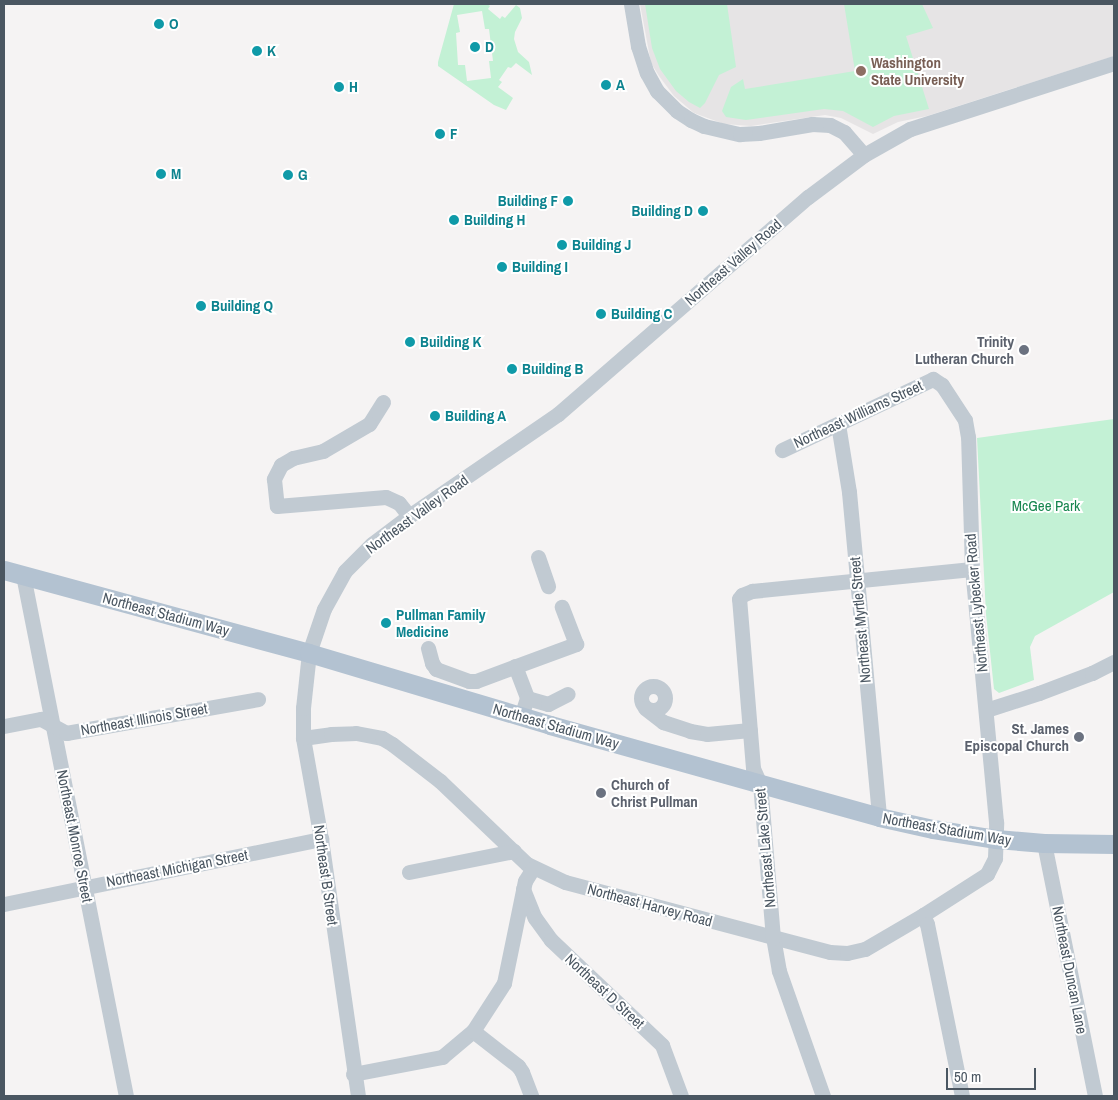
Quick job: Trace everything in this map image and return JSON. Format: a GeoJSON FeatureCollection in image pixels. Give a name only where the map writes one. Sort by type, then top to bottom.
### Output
{"type":"FeatureCollection","features":[{"type":"Feature","properties":{"kind":"main road","name":"Northeast Stadium Way"},"geometry":{"type":"LineString","coordinates":[[4,570],[309,653],[521,716],[879,817],[933,829],[996,839],[1044,843],[1114,844]]}},
{"type":"Feature","properties":{"kind":"street"},"geometry":{"type":"LineString","coordinates":[[631,4],[638,46],[647,72],[658,91],[677,110],[691,120],[704,126],[740,134],[759,134],[812,124],[830,125],[844,132],[864,155]]}},
{"type":"Feature","properties":{"kind":"street","name":"Northeast Valley Road"},"geometry":{"type":"LineString","coordinates":[[309,653],[324,608],[345,571],[372,544],[409,516],[558,414],[808,197],[864,155],[910,129],[1114,63]]}},
{"type":"Feature","properties":{"kind":"street","name":"Northeast Williams Street"},"geometry":{"type":"LineString","coordinates":[[782,450],[934,379]]}},
{"type":"Feature","properties":{"kind":"street","name":"Northeast Lybecker Road"},"geometry":{"type":"LineString","coordinates":[[934,379],[942,385],[966,420],[972,569],[996,839]]}},
{"type":"Feature","properties":{"kind":"street"},"geometry":{"type":"LineString","coordinates":[[383,402],[369,424],[323,451],[293,458],[281,465],[274,479],[277,506],[386,497],[399,503],[409,516]]}},
{"type":"Feature","properties":{"kind":"street","name":"Northeast Myrtle Street"},"geometry":{"type":"LineString","coordinates":[[838,424],[849,492],[879,817]]}},
{"type":"Feature","properties":{"kind":"street"},"geometry":{"type":"LineString","coordinates":[[538,557],[548,586]]}},
{"type":"Feature","properties":{"kind":"street"},"geometry":{"type":"LineString","coordinates":[[856,580],[972,569]]}},
{"type":"Feature","properties":{"kind":"street","name":"Northeast Monroe Street"},"geometry":{"type":"LineString","coordinates":[[23,575],[126,1096]]}},
{"type":"Feature","properties":{"kind":"street","name":"Northeast Lake Street"},"geometry":{"type":"LineString","coordinates":[[823,1096],[779,971],[772,938],[760,784],[753,768],[738,606],[742,595],[752,591],[856,580]]}},
{"type":"Feature","properties":{"kind":"street"},"geometry":{"type":"LineString","coordinates":[[428,648],[434,667],[471,681],[576,644],[562,607]]}},
{"type":"Feature","properties":{"kind":"street","name":"Northeast B Street"},"geometry":{"type":"LineString","coordinates":[[309,653],[303,708],[303,738],[321,839],[358,1096]]}},
{"type":"Feature","properties":{"kind":"street"},"geometry":{"type":"LineString","coordinates":[[986,710],[1039,693],[1092,673],[1114,662]]}},
{"type":"Feature","properties":{"kind":"street"},"geometry":{"type":"LineString","coordinates":[[515,666],[527,698],[521,716]]}},
{"type":"Feature","properties":{"kind":"street"},"geometry":{"type":"LineString","coordinates":[[527,698],[548,704],[568,694]]}},
{"type":"Feature","properties":{"kind":"street","name":"Northeast Illinois Street"},"geometry":{"type":"LineString","coordinates":[[4,726],[41,719],[66,733],[258,699]]}},
{"type":"Feature","properties":{"kind":"street"},"geometry":{"type":"LineString","coordinates":[[645,708],[663,722],[690,731],[707,734],[750,730]]}},
{"type":"Feature","properties":{"kind":"street","name":"Northeast Harvey Road"},"geometry":{"type":"LineString","coordinates":[[303,738],[350,733],[369,735],[387,741],[440,781],[533,868],[564,882],[830,952],[865,949],[987,874],[994,864],[996,839]]}},
{"type":"Feature","properties":{"kind":"street","name":"Northeast Michigan Street"},"geometry":{"type":"LineString","coordinates":[[4,904],[321,839]]}},
{"type":"Feature","properties":{"kind":"street","name":"Northeast Duncan Lane"},"geometry":{"type":"LineString","coordinates":[[1044,843],[1095,1096]]}},
{"type":"Feature","properties":{"kind":"street"},"geometry":{"type":"LineString","coordinates":[[409,872],[514,851]]}},
{"type":"Feature","properties":{"kind":"street"},"geometry":{"type":"LineString","coordinates":[[354,1074],[442,1058],[473,1031],[504,983],[525,881],[533,868]]}},
{"type":"Feature","properties":{"kind":"street","name":"Northeast D Street"},"geometry":{"type":"LineString","coordinates":[[523,889],[535,918],[551,940],[662,1045],[681,1096]]}},
{"type":"Feature","properties":{"kind":"street"},"geometry":{"type":"LineString","coordinates":[[923,915],[927,924],[962,1096]]}},
{"type":"Feature","properties":{"kind":"street"},"geometry":{"type":"LineString","coordinates":[[473,1031],[518,1066],[531,1096]]}},
{"type":"Feature","properties":{"kind":"shaded area","name":"Washington State University"},"geometry":{"type":"Polygon","coordinates":[[[640,4],[1114,4],[1114,56],[927,116],[898,122],[873,134],[841,118],[825,115],[751,126],[724,124],[694,113],[674,96],[659,76],[651,63],[640,4]]]}},
{"type":"Feature","properties":{"kind":"green space"},"geometry":{"type":"Polygon","coordinates":[[[454,4],[487,4],[490,6],[488,9],[500,19],[502,16],[505,18],[516,5],[520,8],[522,18],[515,32],[514,39],[518,52],[529,62],[532,75],[516,63],[511,68],[508,67],[499,80],[502,82],[498,87],[513,98],[506,110],[494,105],[438,66],[454,4]],[[482,11],[457,15],[460,32],[456,33],[458,65],[465,65],[467,81],[491,78],[489,61],[493,61],[489,29],[485,29],[482,11]]]}},
{"type":"Feature","properties":{"kind":"green space"},"geometry":{"type":"Polygon","coordinates":[[[645,4],[727,4],[736,67],[719,75],[705,103],[700,108],[676,91],[660,69],[652,48],[645,4]]]}},
{"type":"Feature","properties":{"kind":"green space"},"geometry":{"type":"Polygon","coordinates":[[[844,4],[922,4],[933,28],[906,36],[929,109],[894,116],[873,127],[843,111],[824,109],[746,120],[726,117],[722,111],[731,87],[743,79],[745,89],[855,71],[844,4]]]}},
{"type":"Feature","properties":{"kind":"green space","name":"McGee Park"},"geometry":{"type":"Polygon","coordinates":[[[1114,419],[1114,592],[1035,636],[1030,647],[1034,680],[999,693],[994,689],[986,614],[977,438],[1114,419]]]}},
{"type":"Feature","properties":{"kind":"place","name":"O"},"geometry":{"type":"Point","coordinates":[159,24]}},
{"type":"Feature","properties":{"kind":"place","name":"D"},"geometry":{"type":"Point","coordinates":[475,47]}},
{"type":"Feature","properties":{"kind":"place","name":"K"},"geometry":{"type":"Point","coordinates":[257,51]}},
{"type":"Feature","properties":{"kind":"place","name":"Washington State University"},"geometry":{"type":"Point","coordinates":[861,71]}},
{"type":"Feature","properties":{"kind":"place","name":"A"},"geometry":{"type":"Point","coordinates":[606,85]}},
{"type":"Feature","properties":{"kind":"place","name":"H"},"geometry":{"type":"Point","coordinates":[339,87]}},
{"type":"Feature","properties":{"kind":"place","name":"F"},"geometry":{"type":"Point","coordinates":[440,134]}},
{"type":"Feature","properties":{"kind":"place","name":"M"},"geometry":{"type":"Point","coordinates":[161,174]}},
{"type":"Feature","properties":{"kind":"place","name":"G"},"geometry":{"type":"Point","coordinates":[288,175]}},
{"type":"Feature","properties":{"kind":"place","name":"Building F"},"geometry":{"type":"Point","coordinates":[568,201]}},
{"type":"Feature","properties":{"kind":"place","name":"Building D"},"geometry":{"type":"Point","coordinates":[703,211]}},
{"type":"Feature","properties":{"kind":"place","name":"Building H"},"geometry":{"type":"Point","coordinates":[454,220]}},
{"type":"Feature","properties":{"kind":"place","name":"Building J"},"geometry":{"type":"Point","coordinates":[562,245]}},
{"type":"Feature","properties":{"kind":"place","name":"Building I"},"geometry":{"type":"Point","coordinates":[502,267]}},
{"type":"Feature","properties":{"kind":"place","name":"Building Q"},"geometry":{"type":"Point","coordinates":[201,306]}},
{"type":"Feature","properties":{"kind":"place","name":"Building C"},"geometry":{"type":"Point","coordinates":[601,314]}},
{"type":"Feature","properties":{"kind":"place","name":"Building K"},"geometry":{"type":"Point","coordinates":[410,342]}},
{"type":"Feature","properties":{"kind":"place","name":"Trinity Lutheran Church"},"geometry":{"type":"Point","coordinates":[1024,350]}},
{"type":"Feature","properties":{"kind":"place","name":"Building B"},"geometry":{"type":"Point","coordinates":[512,369]}},
{"type":"Feature","properties":{"kind":"place","name":"Building A"},"geometry":{"type":"Point","coordinates":[435,416]}},
{"type":"Feature","properties":{"kind":"place","name":"Pullman Family Medicine"},"geometry":{"type":"Point","coordinates":[386,623]}},
{"type":"Feature","properties":{"kind":"place","name":"St. James Episcopal Church"},"geometry":{"type":"Point","coordinates":[1079,737]}},
{"type":"Feature","properties":{"kind":"place","name":"Church of Christ Pullman"},"geometry":{"type":"Point","coordinates":[601,793]}}]}
